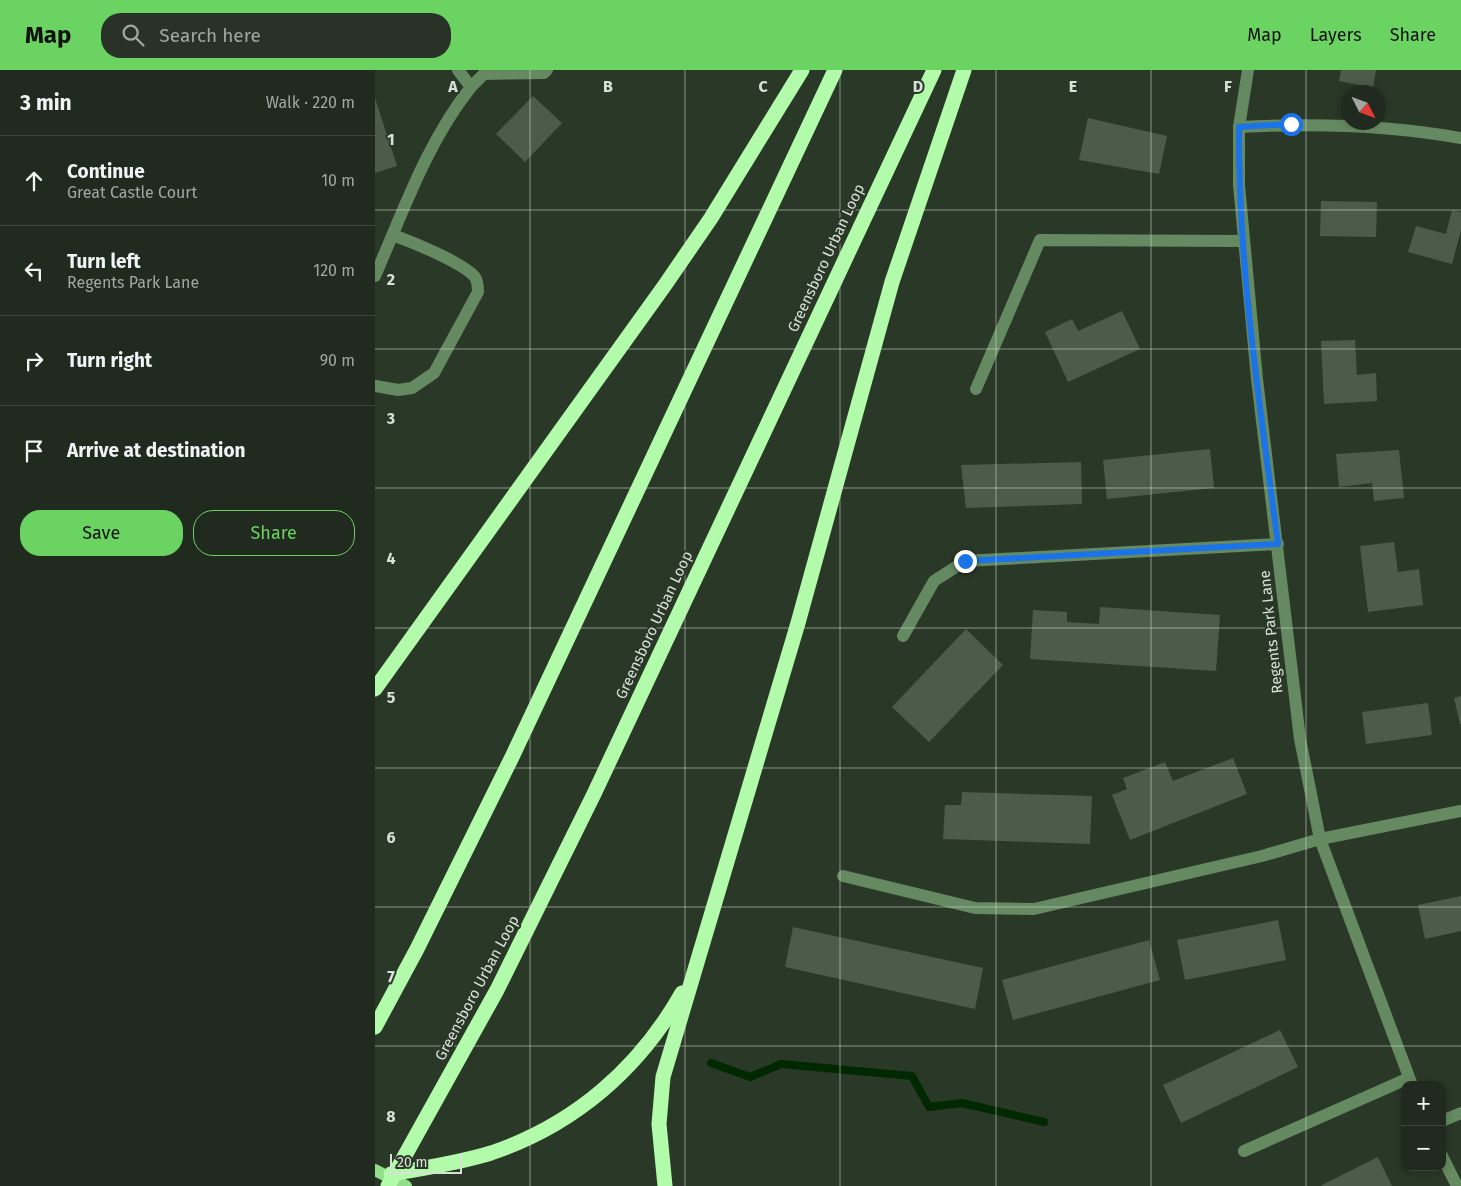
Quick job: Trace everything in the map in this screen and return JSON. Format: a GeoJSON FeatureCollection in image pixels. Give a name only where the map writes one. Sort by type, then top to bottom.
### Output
{"type":"FeatureCollection","features":[{"type":"Feature","properties":{"kind":"highway"},"geometry":{"type":"LineString","coordinates":[[375,690],[665,285],[711,218],[801,70]]}},
{"type":"Feature","properties":{"kind":"highway"},"geometry":{"type":"LineString","coordinates":[[375,1027],[417,949],[513,755],[835,70]]}},
{"type":"Feature","properties":{"kind":"highway","name":"Greensboro Urban Loop"},"geometry":{"type":"LineString","coordinates":[[381,1177],[436,1102],[497,990],[594,794],[934,70]]}},
{"type":"Feature","properties":{"kind":"highway"},"geometry":{"type":"LineString","coordinates":[[665,1186],[659,1124],[663,1077],[795,632],[892,282],[964,70]]}},
{"type":"Feature","properties":{"kind":"highway"},"geometry":{"type":"LineString","coordinates":[[381,1177],[490,1153],[522,1141],[578,1110],[623,1073],[643,1051],[661,1028],[692,974]]}},
{"type":"Feature","properties":{"kind":"main road"},"geometry":{"type":"LineString","coordinates":[[381,1177],[406,1186]]}},
{"type":"Feature","properties":{"kind":"street"},"geometry":{"type":"LineString","coordinates":[[458,70],[471,87]]}},
{"type":"Feature","properties":{"kind":"street"},"geometry":{"type":"LineString","coordinates":[[375,276],[426,160],[461,99],[471,87],[484,72],[544,73],[547,70]]}},
{"type":"Feature","properties":{"kind":"street","name":"Regents Park Lane"},"geometry":{"type":"LineString","coordinates":[[1248,70],[1239,127],[1239,185],[1257,379],[1300,739],[1320,838],[1411,1081]]}},
{"type":"Feature","properties":{"kind":"street"},"geometry":{"type":"LineString","coordinates":[[1239,127],[1291,124],[1427,132],[1461,138]]}},
{"type":"Feature","properties":{"kind":"street"},"geometry":{"type":"LineString","coordinates":[[375,386],[398,390],[412,388],[434,373],[478,292],[478,282],[474,276],[417,244],[393,234]]}},
{"type":"Feature","properties":{"kind":"street"},"geometry":{"type":"LineString","coordinates":[[976,389],[1040,240],[1244,241]]}},
{"type":"Feature","properties":{"kind":"street"},"geometry":{"type":"LineString","coordinates":[[903,636],[934,581],[965,561],[1278,544]]}},
{"type":"Feature","properties":{"kind":"street"},"geometry":{"type":"LineString","coordinates":[[843,876],[975,908],[1034,909],[1261,856],[1320,838],[1461,811]]}},
{"type":"Feature","properties":{"kind":"street"},"geometry":{"type":"LineString","coordinates":[[1244,1150],[1401,1085]]}},
{"type":"Feature","properties":{"kind":"street"},"geometry":{"type":"LineString","coordinates":[[1446,1119],[1461,1112]]}},
{"type":"Feature","properties":{"kind":"street"},"geometry":{"type":"LineString","coordinates":[[1446,1164],[1457,1186]]}},
{"type":"Feature","properties":{"kind":"building"},"geometry":{"type":"Polygon","coordinates":[[[1341,70],[1376,70],[1374,85],[1358,85],[1339,81],[1341,70]]]}},
{"type":"Feature","properties":{"kind":"building"},"geometry":{"type":"Polygon","coordinates":[[[533,96],[562,123],[525,162],[496,134],[533,96]]]}},
{"type":"Feature","properties":{"kind":"building"},"geometry":{"type":"Polygon","coordinates":[[[375,98],[397,166],[375,173],[375,98]]]}},
{"type":"Feature","properties":{"kind":"building"},"geometry":{"type":"Polygon","coordinates":[[[1088,118],[1167,136],[1159,174],[1079,160],[1088,118]]]}},
{"type":"Feature","properties":{"kind":"building"},"geometry":{"type":"Polygon","coordinates":[[[1321,201],[1377,202],[1376,237],[1320,236],[1321,201]]]}},
{"type":"Feature","properties":{"kind":"building"},"geometry":{"type":"Polygon","coordinates":[[[1452,210],[1461,212],[1461,230],[1452,264],[1408,252],[1416,226],[1446,234],[1452,210]]]}},
{"type":"Feature","properties":{"kind":"building"},"geometry":{"type":"Polygon","coordinates":[[[1122,311],[1140,349],[1068,382],[1045,332],[1072,319],[1078,331],[1122,311]]]}},
{"type":"Feature","properties":{"kind":"building"},"geometry":{"type":"Polygon","coordinates":[[[1355,340],[1357,375],[1376,373],[1377,401],[1324,404],[1321,341],[1355,340]]]}},
{"type":"Feature","properties":{"kind":"building"},"geometry":{"type":"Polygon","coordinates":[[[1210,449],[1214,488],[1107,499],[1103,460],[1210,449]]]}},
{"type":"Feature","properties":{"kind":"building"},"geometry":{"type":"Polygon","coordinates":[[[1399,450],[1404,498],[1374,501],[1372,483],[1339,487],[1336,454],[1399,450]]]}},
{"type":"Feature","properties":{"kind":"building"},"geometry":{"type":"Polygon","coordinates":[[[1081,462],[1082,504],[966,508],[961,465],[1081,462]]]}},
{"type":"Feature","properties":{"kind":"building"},"geometry":{"type":"Polygon","coordinates":[[[1394,542],[1398,572],[1419,569],[1423,605],[1368,612],[1360,546],[1394,542]]]}},
{"type":"Feature","properties":{"kind":"building"},"geometry":{"type":"Polygon","coordinates":[[[1100,607],[1220,615],[1216,671],[1030,659],[1033,610],[1067,612],[1067,622],[1099,624],[1100,607]]]}},
{"type":"Feature","properties":{"kind":"building"},"geometry":{"type":"Polygon","coordinates":[[[966,629],[1003,665],[929,742],[892,707],[966,629]]]}},
{"type":"Feature","properties":{"kind":"building"},"geometry":{"type":"Polygon","coordinates":[[[1461,696],[1461,724],[1460,724],[1454,698],[1461,696]]]}},
{"type":"Feature","properties":{"kind":"building"},"geometry":{"type":"Polygon","coordinates":[[[1428,703],[1432,735],[1366,744],[1362,712],[1428,703]]]}},
{"type":"Feature","properties":{"kind":"building"},"geometry":{"type":"Polygon","coordinates":[[[1233,758],[1247,794],[1130,840],[1112,795],[1127,789],[1123,778],[1165,762],[1173,781],[1233,758]]]}},
{"type":"Feature","properties":{"kind":"building"},"geometry":{"type":"Polygon","coordinates":[[[962,792],[1092,796],[1090,844],[943,839],[945,805],[961,805],[962,792]]]}},
{"type":"Feature","properties":{"kind":"building"},"geometry":{"type":"Polygon","coordinates":[[[1461,896],[1461,931],[1425,939],[1418,905],[1461,896]]]}},
{"type":"Feature","properties":{"kind":"building"},"geometry":{"type":"Polygon","coordinates":[[[1278,920],[1286,960],[1185,980],[1177,940],[1278,920]]]}},
{"type":"Feature","properties":{"kind":"building"},"geometry":{"type":"Polygon","coordinates":[[[793,927],[983,968],[975,1009],[785,967],[793,927]]]}},
{"type":"Feature","properties":{"kind":"building"},"geometry":{"type":"Polygon","coordinates":[[[1149,940],[1160,980],[1013,1020],[1002,980],[1149,940]]]}},
{"type":"Feature","properties":{"kind":"building"},"geometry":{"type":"Polygon","coordinates":[[[1280,1030],[1298,1067],[1181,1123],[1163,1085],[1280,1030]]]}},
{"type":"Feature","properties":{"kind":"building"},"geometry":{"type":"Polygon","coordinates":[[[1378,1157],[1392,1186],[1320,1186],[1378,1157]]]}},
{"type":"Feature","properties":{"kind":"waterway"},"geometry":{"type":"LineString","coordinates":[[711,1063],[750,1077],[781,1064],[912,1076],[929,1107],[962,1103],[1044,1122]]}},
{"type":"Feature","properties":{"kind":"route"},"geometry":{"type":"LineString","coordinates":[[965,561],[1278,544],[1257,379],[1244,241],[1239,185],[1239,127],[1291,124]]}}]}
